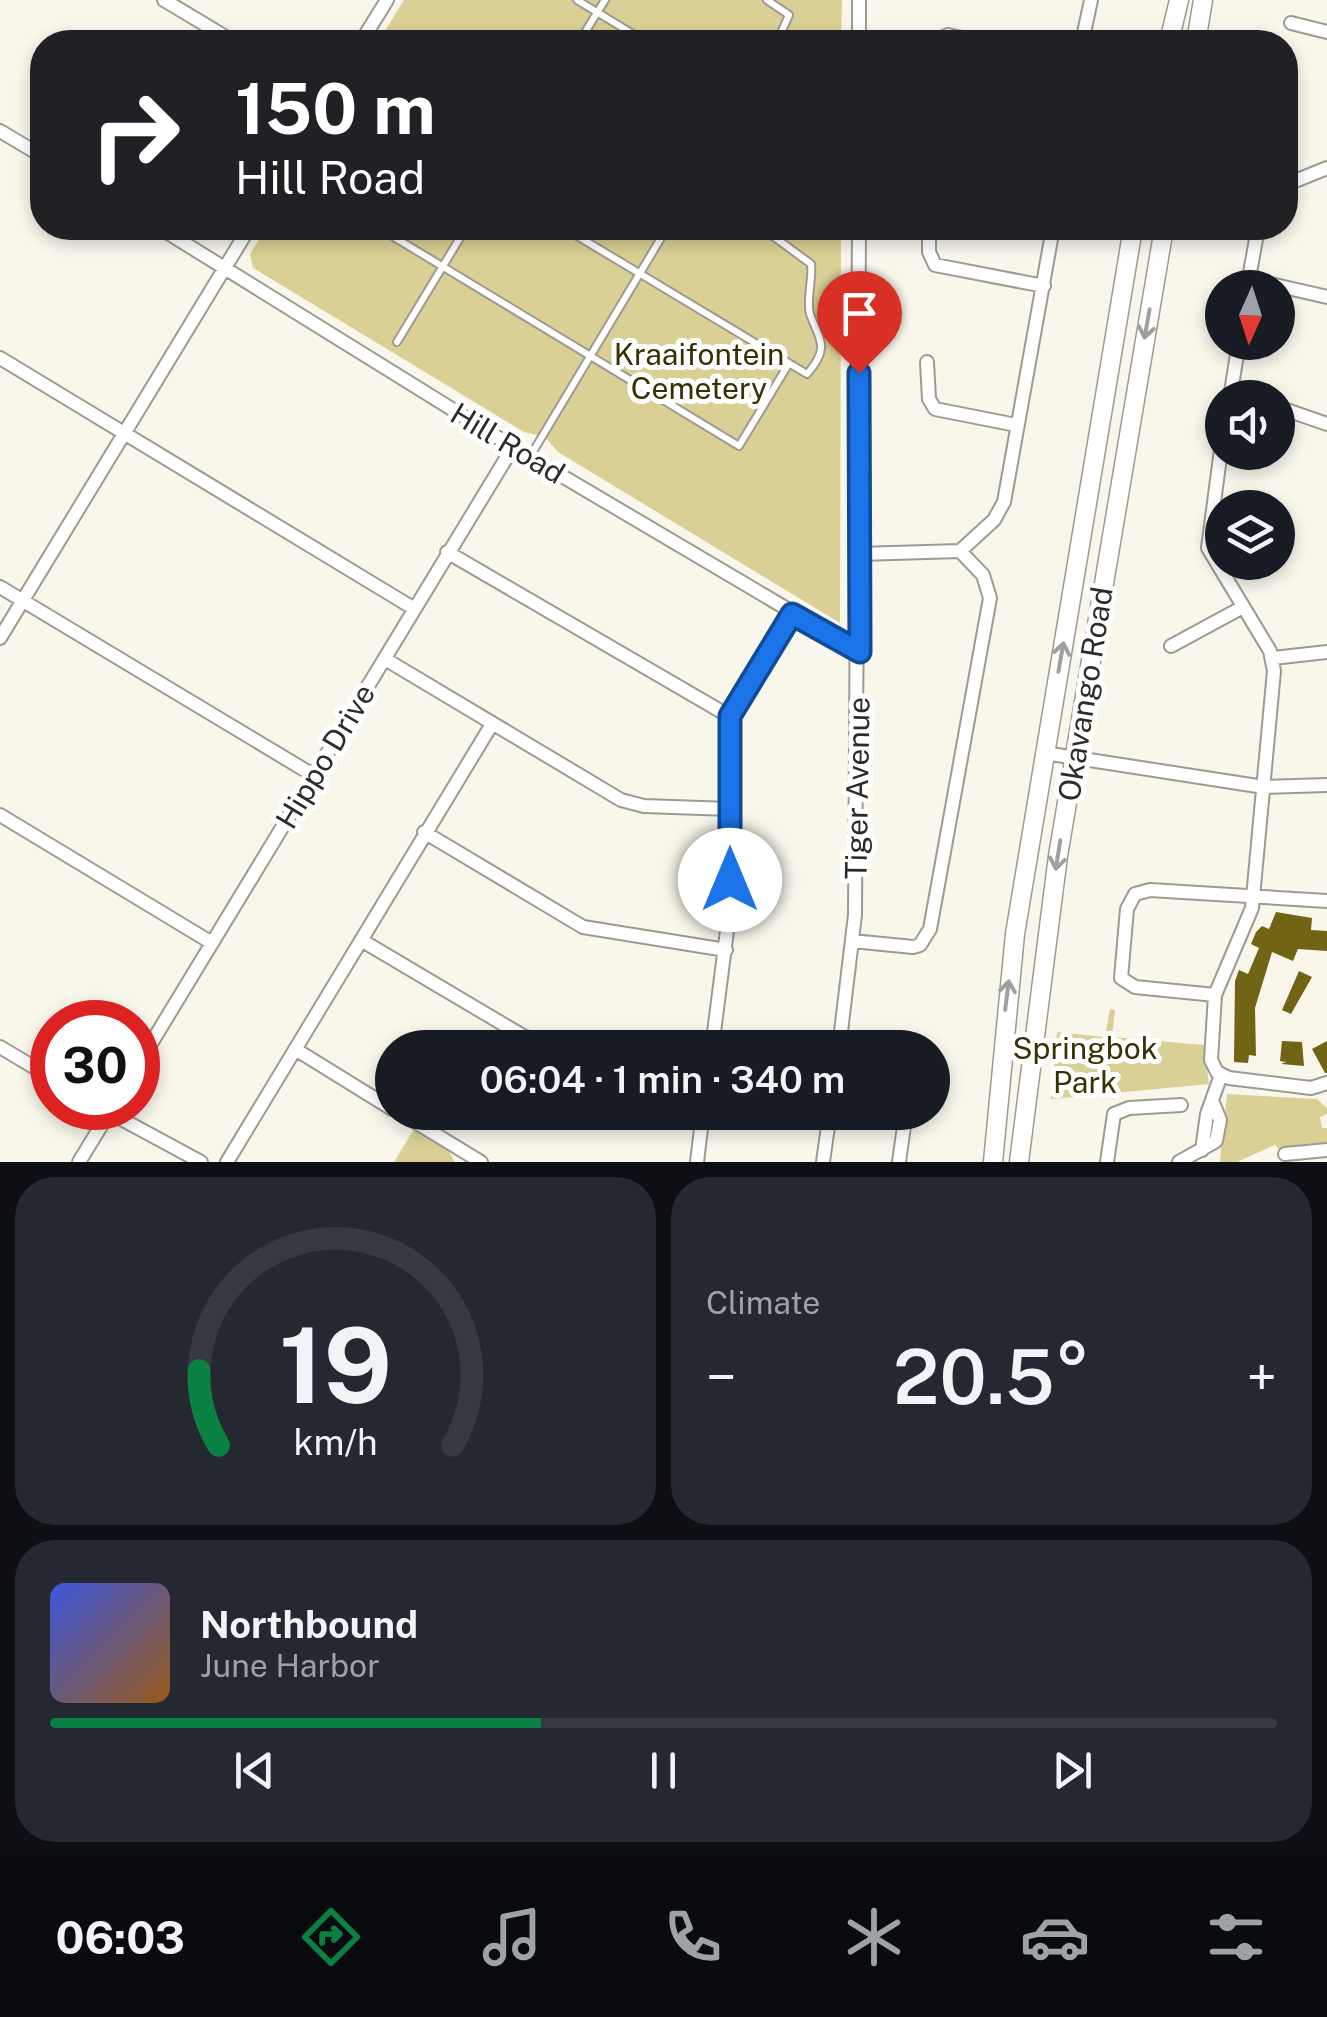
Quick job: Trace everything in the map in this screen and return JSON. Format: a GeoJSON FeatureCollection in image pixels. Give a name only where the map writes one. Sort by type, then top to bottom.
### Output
{"type":"FeatureCollection","features":[{"type":"Feature","properties":{"kind":"main road"},"geometry":{"type":"LineString","coordinates":[[1172,30],[1178,0]]}},
{"type":"Feature","properties":{"kind":"main road"},"geometry":{"type":"LineString","coordinates":[[1198,30],[1203,0]]}},
{"type":"Feature","properties":{"kind":"main road","name":"Okavango Road"},"geometry":{"type":"LineString","coordinates":[[993,1162],[1004,1023],[1044,753],[1131,240]]}},
{"type":"Feature","properties":{"kind":"main road","name":"Okavango Road"},"geometry":{"type":"LineString","coordinates":[[1019,1162],[1074,758],[1162,240]]}},
{"type":"Feature","properties":{"kind":"street"},"geometry":{"type":"LineString","coordinates":[[164,0],[214,30]]}},
{"type":"Feature","properties":{"kind":"street"},"geometry":{"type":"LineString","coordinates":[[367,30],[386,0]]}},
{"type":"Feature","properties":{"kind":"street"},"geometry":{"type":"LineString","coordinates":[[858,0],[858,30]]}},
{"type":"Feature","properties":{"kind":"street"},"geometry":{"type":"LineString","coordinates":[[1085,30],[1091,0]]}},
{"type":"Feature","properties":{"kind":"street"},"geometry":{"type":"LineString","coordinates":[[1291,23],[1327,32]]}},
{"type":"Feature","properties":{"kind":"street"},"geometry":{"type":"LineString","coordinates":[[0,130],[30,149]]}},
{"type":"Feature","properties":{"kind":"street"},"geometry":{"type":"LineString","coordinates":[[1298,179],[1327,168]]}},
{"type":"Feature","properties":{"kind":"street","name":"Hill Road"},"geometry":{"type":"LineString","coordinates":[[180,240],[513,446],[860,652]]}},
{"type":"Feature","properties":{"kind":"street"},"geometry":{"type":"LineString","coordinates":[[0,638],[242,240]]}},
{"type":"Feature","properties":{"kind":"street","name":"Tiger Avenue"},"geometry":{"type":"LineString","coordinates":[[842,1030],[852,940],[860,652],[859,240]]}},
{"type":"Feature","properties":{"kind":"street"},"geometry":{"type":"LineString","coordinates":[[929,240],[935,266],[1044,286]]}},
{"type":"Feature","properties":{"kind":"street"},"geometry":{"type":"LineString","coordinates":[[859,554],[960,552],[1000,510],[1051,240]]}},
{"type":"Feature","properties":{"kind":"street"},"geometry":{"type":"LineString","coordinates":[[1251,270],[1256,240]]}},
{"type":"Feature","properties":{"kind":"street"},"geometry":{"type":"LineString","coordinates":[[1295,291],[1327,297]]}},
{"type":"Feature","properties":{"kind":"street"},"geometry":{"type":"LineString","coordinates":[[0,358],[413,608]]}},
{"type":"Feature","properties":{"kind":"street"},"geometry":{"type":"LineString","coordinates":[[927,362],[928,400],[935,409],[1016,425]]}},
{"type":"Feature","properties":{"kind":"street"},"geometry":{"type":"LineString","coordinates":[[1295,413],[1327,424]]}},
{"type":"Feature","properties":{"kind":"street","name":"Hippo Drive"},"geometry":{"type":"LineString","coordinates":[[160,1029],[513,446]]}},
{"type":"Feature","properties":{"kind":"street"},"geometry":{"type":"LineString","coordinates":[[1178,1162],[1202,1150],[1207,1114],[1214,1104],[1219,1073],[1211,1060],[1215,995],[1253,896],[1273,658],[1207,542],[1218,470]]}},
{"type":"Feature","properties":{"kind":"street"},"geometry":{"type":"LineString","coordinates":[[447,552],[730,716]]}},
{"type":"Feature","properties":{"kind":"street"},"geometry":{"type":"LineString","coordinates":[[852,940],[912,947],[920,944],[930,929],[990,598],[983,575],[960,552]]}},
{"type":"Feature","properties":{"kind":"street"},"geometry":{"type":"LineString","coordinates":[[0,587],[313,775]]}},
{"type":"Feature","properties":{"kind":"street"},"geometry":{"type":"LineString","coordinates":[[1170,646],[1243,607]]}},
{"type":"Feature","properties":{"kind":"street"},"geometry":{"type":"LineString","coordinates":[[715,1030],[726,950],[730,716],[792,614]]}},
{"type":"Feature","properties":{"kind":"street"},"geometry":{"type":"LineString","coordinates":[[1273,658],[1327,652]]}},
{"type":"Feature","properties":{"kind":"street"},"geometry":{"type":"LineString","coordinates":[[385,659],[621,800],[644,806],[730,809]]}},
{"type":"Feature","properties":{"kind":"street"},"geometry":{"type":"LineString","coordinates":[[227,1162],[492,724]]}},
{"type":"Feature","properties":{"kind":"street"},"geometry":{"type":"LineString","coordinates":[[1044,753],[1264,787],[1327,785]]}},
{"type":"Feature","properties":{"kind":"street"},"geometry":{"type":"LineString","coordinates":[[0,816],[212,943]]}},
{"type":"Feature","properties":{"kind":"street"},"geometry":{"type":"LineString","coordinates":[[424,832],[594,932],[726,950]]}},
{"type":"Feature","properties":{"kind":"street"},"geometry":{"type":"LineString","coordinates":[[1215,995],[1136,987],[1124,982],[1118,969],[1128,903],[1145,890],[1327,901]]}},
{"type":"Feature","properties":{"kind":"street"},"geometry":{"type":"LineString","coordinates":[[360,940],[513,1030]]}},
{"type":"Feature","properties":{"kind":"street"},"geometry":{"type":"LineString","coordinates":[[0,1046],[30,1064]]}},
{"type":"Feature","properties":{"kind":"street"},"geometry":{"type":"LineString","coordinates":[[295,1049],[375,1098]]}},
{"type":"Feature","properties":{"kind":"street"},"geometry":{"type":"LineString","coordinates":[[1219,1073],[1306,1087],[1327,1083]]}},
{"type":"Feature","properties":{"kind":"street"},"geometry":{"type":"LineString","coordinates":[[1108,1162],[1114,1114],[1129,1108],[1182,1105]]}},
{"type":"Feature","properties":{"kind":"street"},"geometry":{"type":"LineString","coordinates":[[79,1162],[96,1130]]}},
{"type":"Feature","properties":{"kind":"street"},"geometry":{"type":"LineString","coordinates":[[144,1130],[201,1162]]}},
{"type":"Feature","properties":{"kind":"street"},"geometry":{"type":"LineString","coordinates":[[428,1130],[475,1160]]}},
{"type":"Feature","properties":{"kind":"street"},"geometry":{"type":"LineString","coordinates":[[696,1162],[700,1130]]}},
{"type":"Feature","properties":{"kind":"street"},"geometry":{"type":"LineString","coordinates":[[824,1162],[828,1130]]}},
{"type":"Feature","properties":{"kind":"street"},"geometry":{"type":"LineString","coordinates":[[899,1162],[903,1130]]}},
{"type":"Feature","properties":{"kind":"street"},"geometry":{"type":"LineString","coordinates":[[1285,1154],[1327,1150]]}},
{"type":"Feature","properties":{"kind":"lane"},"geometry":{"type":"LineString","coordinates":[[577,0],[627,30]]}},
{"type":"Feature","properties":{"kind":"lane"},"geometry":{"type":"LineString","coordinates":[[587,30],[605,0]]}},
{"type":"Feature","properties":{"kind":"lane"},"geometry":{"type":"LineString","coordinates":[[767,0],[790,18],[784,30]]}},
{"type":"Feature","properties":{"kind":"lane"},"geometry":{"type":"LineString","coordinates":[[400,240],[740,446],[788,365]]}},
{"type":"Feature","properties":{"kind":"lane"},"geometry":{"type":"LineString","coordinates":[[397,342],[459,240]]}},
{"type":"Feature","properties":{"kind":"lane"},"geometry":{"type":"LineString","coordinates":[[585,240],[788,365],[809,374],[820,349],[821,332],[810,313],[811,264],[778,240]]}},
{"type":"Feature","properties":{"kind":"lane"},"geometry":{"type":"LineString","coordinates":[[530,456],[660,240]]}},
{"type":"Feature","properties":{"kind":"green space"},"geometry":{"type":"Polygon","coordinates":[[[404,0],[842,0],[841,30],[385,30],[404,0]]]}},
{"type":"Feature","properties":{"kind":"green space","name":"Kraaifontein Cemetery"},"geometry":{"type":"Polygon","coordinates":[[[259,240],[841,240],[840,623],[558,452],[545,437],[524,432],[253,268],[250,254],[259,240]]]}},
{"type":"Feature","properties":{"kind":"green space","name":"Springbok Park"},"geometry":{"type":"Polygon","coordinates":[[[1110,1009],[1115,1010],[1112,1037],[1204,1045],[1209,1084],[1051,1099],[1057,1032],[1105,1037],[1110,1009]]]}},
{"type":"Feature","properties":{"kind":"green space"},"geometry":{"type":"Polygon","coordinates":[[[1227,1094],[1317,1099],[1327,1108],[1327,1114],[1320,1117],[1322,1128],[1327,1128],[1327,1142],[1279,1149],[1275,1145],[1237,1162],[1220,1162],[1227,1094]]]}},
{"type":"Feature","properties":{"kind":"green space"},"geometry":{"type":"Polygon","coordinates":[[[416,1130],[448,1150],[455,1162],[394,1162],[416,1130]]]}},
{"type":"Feature","properties":{"kind":"building"},"geometry":{"type":"Polygon","coordinates":[[[1276,912],[1312,918],[1311,930],[1327,931],[1327,951],[1298,949],[1293,961],[1272,952],[1255,1008],[1256,1056],[1249,1055],[1248,1063],[1234,1062],[1235,981],[1239,970],[1248,974],[1259,948],[1251,944],[1256,932],[1262,926],[1269,929],[1276,912]]]}},
{"type":"Feature","properties":{"kind":"building"},"geometry":{"type":"Polygon","coordinates":[[[1299,971],[1312,977],[1291,1014],[1282,1010],[1299,971]]]}},
{"type":"Feature","properties":{"kind":"building"},"geometry":{"type":"Polygon","coordinates":[[[1282,1041],[1302,1042],[1304,1066],[1281,1064],[1286,1062],[1280,1061],[1282,1041]]]}},
{"type":"Feature","properties":{"kind":"building"},"geometry":{"type":"Polygon","coordinates":[[[1327,1041],[1327,1073],[1325,1073],[1312,1049],[1327,1041]]]}},
{"type":"Feature","properties":{"kind":"route"},"geometry":{"type":"LineString","coordinates":[[730,880],[730,716],[792,614],[860,652],[859,373]]}}]}
